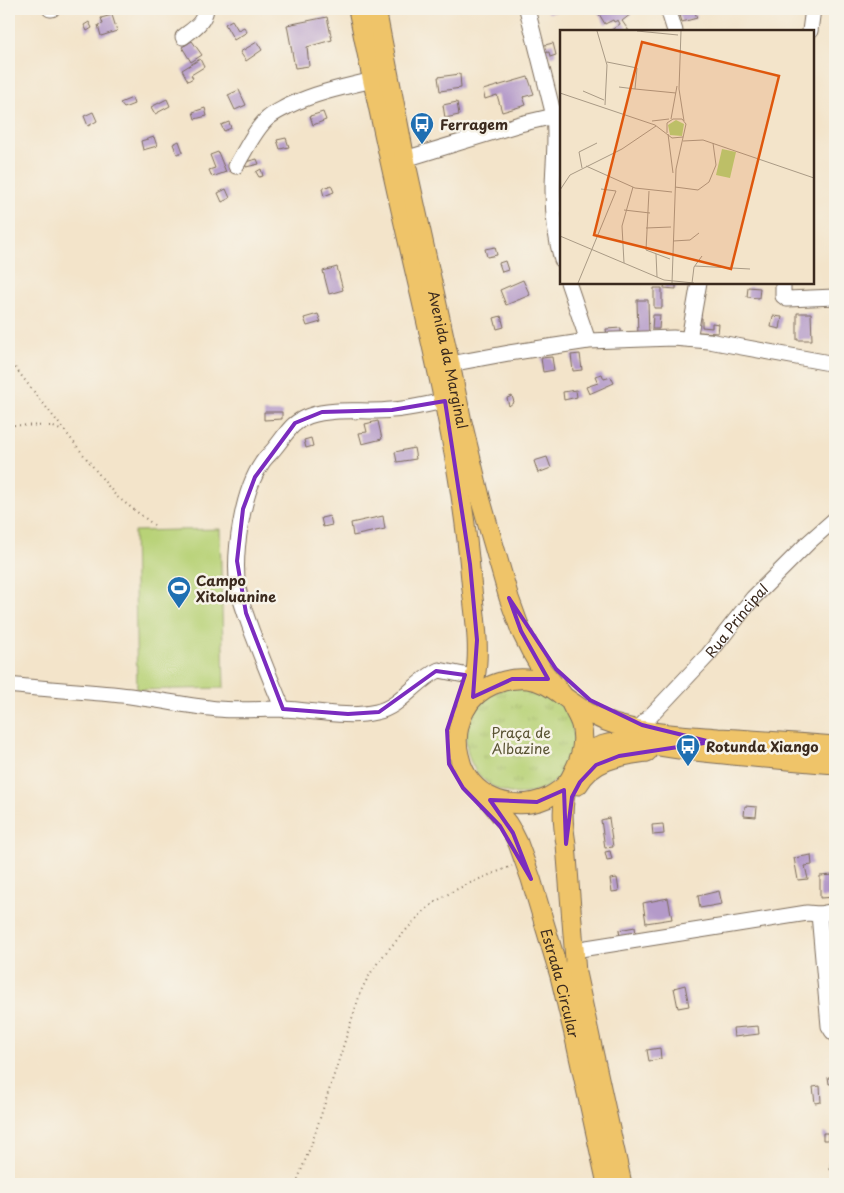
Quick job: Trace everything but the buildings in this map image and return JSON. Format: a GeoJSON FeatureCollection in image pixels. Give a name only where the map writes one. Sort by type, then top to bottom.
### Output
{"type":"FeatureCollection","features":[{"type":"Feature","properties":{"kind":"main road","name":"Avenida da Marginal"},"geometry":{"type":"LineString","coordinates":[[358,9],[372,80],[445,401],[463,506],[477,640],[475,678],[467,707]]}},
{"type":"Feature","properties":{"kind":"main road","name":"Avenida da Marginal"},"geometry":{"type":"LineString","coordinates":[[376,9],[405,159],[479,492],[509,598],[521,631],[542,670],[566,698]]}},
{"type":"Feature","properties":{"kind":"main road"},"geometry":{"type":"LineString","coordinates":[[509,598],[556,670],[590,700],[610,712],[642,725],[694,736]]}},
{"type":"Feature","properties":{"kind":"main road"},"geometry":{"type":"LineString","coordinates":[[475,621],[462,684],[451,712],[447,730],[446,743],[449,764],[463,788],[500,826],[531,879]]}},
{"type":"Feature","properties":{"kind":"main road"},"geometry":{"type":"LineString","coordinates":[[566,698],[581,725],[583,743],[580,759],[570,779],[554,795],[537,802],[519,804],[502,802],[485,795],[470,782],[460,764],[456,745],[459,725],[467,707],[479,694],[494,684],[512,679],[530,679],[547,685],[566,698],[589,714],[630,728],[694,736],[835,746]]}},
{"type":"Feature","properties":{"kind":"main road","name":"Estrada Circular"},"geometry":{"type":"LineString","coordinates":[[622,1184],[576,973],[566,844],[562,823],[562,812],[570,779],[591,750],[606,744],[621,743],[835,764]]}},
{"type":"Feature","properties":{"kind":"main road"},"geometry":{"type":"LineString","coordinates":[[566,844],[572,797],[580,782],[590,770],[602,762],[619,756],[671,749]]}},
{"type":"Feature","properties":{"kind":"main road","name":"Estrada Circular"},"geometry":{"type":"LineString","coordinates":[[485,795],[513,833],[531,879],[560,976],[606,1184]]}},
{"type":"Feature","properties":{"kind":"street"},"geometry":{"type":"LineString","coordinates":[[183,37],[197,27],[203,19],[206,9]]}},
{"type":"Feature","properties":{"kind":"street"},"geometry":{"type":"LineString","coordinates":[[527,9],[554,116],[553,190],[558,211],[554,229],[560,252]]}},
{"type":"Feature","properties":{"kind":"street"},"geometry":{"type":"LineString","coordinates":[[668,9],[675,30]]}},
{"type":"Feature","properties":{"kind":"street"},"geometry":{"type":"LineString","coordinates":[[810,30],[813,9]]}},
{"type":"Feature","properties":{"kind":"street"},"geometry":{"type":"LineString","coordinates":[[236,166],[260,126],[276,112],[300,100],[327,90],[372,80]]}},
{"type":"Feature","properties":{"kind":"street"},"geometry":{"type":"LineString","coordinates":[[405,159],[520,124],[554,116]]}},
{"type":"Feature","properties":{"kind":"street"},"geometry":{"type":"LineString","coordinates":[[569,284],[588,341]]}},
{"type":"Feature","properties":{"kind":"street"},"geometry":{"type":"LineString","coordinates":[[689,339],[699,284]]}},
{"type":"Feature","properties":{"kind":"street"},"geometry":{"type":"LineString","coordinates":[[783,284],[783,296],[787,298],[835,297]]}},
{"type":"Feature","properties":{"kind":"street"},"geometry":{"type":"LineString","coordinates":[[450,364],[588,341],[673,338],[709,341],[835,364]]}},
{"type":"Feature","properties":{"kind":"street"},"geometry":{"type":"LineString","coordinates":[[283,709],[266,672],[238,588],[237,561],[243,509],[262,463],[288,430],[295,423],[308,416],[322,412],[392,410],[445,401]]}},
{"type":"Feature","properties":{"kind":"street","name":"Rua Principal"},"geometry":{"type":"LineString","coordinates":[[642,725],[708,655],[753,598],[835,519]]}},
{"type":"Feature","properties":{"kind":"street"},"geometry":{"type":"LineString","coordinates":[[9,685],[129,696],[217,709],[283,709],[364,714],[378,712],[392,705],[436,671],[443,670],[464,675]]}},
{"type":"Feature","properties":{"kind":"street"},"geometry":{"type":"LineString","coordinates":[[574,950],[807,913],[819,914],[835,911]]}},
{"type":"Feature","properties":{"kind":"street"},"geometry":{"type":"LineString","coordinates":[[819,914],[829,1026],[835,1034]]}},
{"type":"Feature","properties":{"kind":"path"},"geometry":{"type":"LineString","coordinates":[[9,360],[116,496],[154,525]]}},
{"type":"Feature","properties":{"kind":"path"},"geometry":{"type":"LineString","coordinates":[[9,425],[52,426],[65,432]]}},
{"type":"Feature","properties":{"kind":"path"},"geometry":{"type":"LineString","coordinates":[[296,1184],[360,991],[369,974],[380,959],[428,907],[472,882],[521,862]]}},
{"type":"Feature","properties":{"kind":"highlighted area"},"geometry":{"type":"Polygon","coordinates":[[[445,401],[470,564],[477,640],[473,697],[512,679],[548,679],[521,631],[509,598],[556,669],[590,700],[642,725],[711,742],[619,756],[596,765],[580,782],[572,797],[566,844],[564,790],[537,802],[490,800],[513,833],[531,879],[500,826],[463,788],[449,764],[447,730],[465,675],[436,671],[379,712],[348,714],[283,709],[246,613],[237,561],[243,509],[255,477],[295,423],[322,412],[392,410],[445,401]]]}},
{"type":"Feature","properties":{"kind":"green space","name":"Campo Xitoluanine"},"geometry":{"type":"Polygon","coordinates":[[[220,529],[224,688],[137,690],[134,531],[220,529]]]}},
{"type":"Feature","properties":{"kind":"green space","name":"Praça de Albazine"},"geometry":{"type":"Polygon","coordinates":[[[520,686],[530,687],[550,695],[558,702],[565,710],[573,730],[573,750],[565,770],[558,778],[550,785],[530,793],[520,794],[510,793],[490,785],[482,778],[475,770],[467,750],[466,740],[467,730],[475,710],[482,702],[490,695],[510,687],[520,686]]]}},
{"type":"Feature","properties":{"kind":"place","name":"Ferragem"},"geometry":{"type":"Point","coordinates":[422,145]}},
{"type":"Feature","properties":{"kind":"place","name":"Campo Xitoluanine"},"geometry":{"type":"Point","coordinates":[179,609]}},
{"type":"Feature","properties":{"kind":"place","name":"Rotunda Xiango"},"geometry":{"type":"Point","coordinates":[688,767]}}]}
